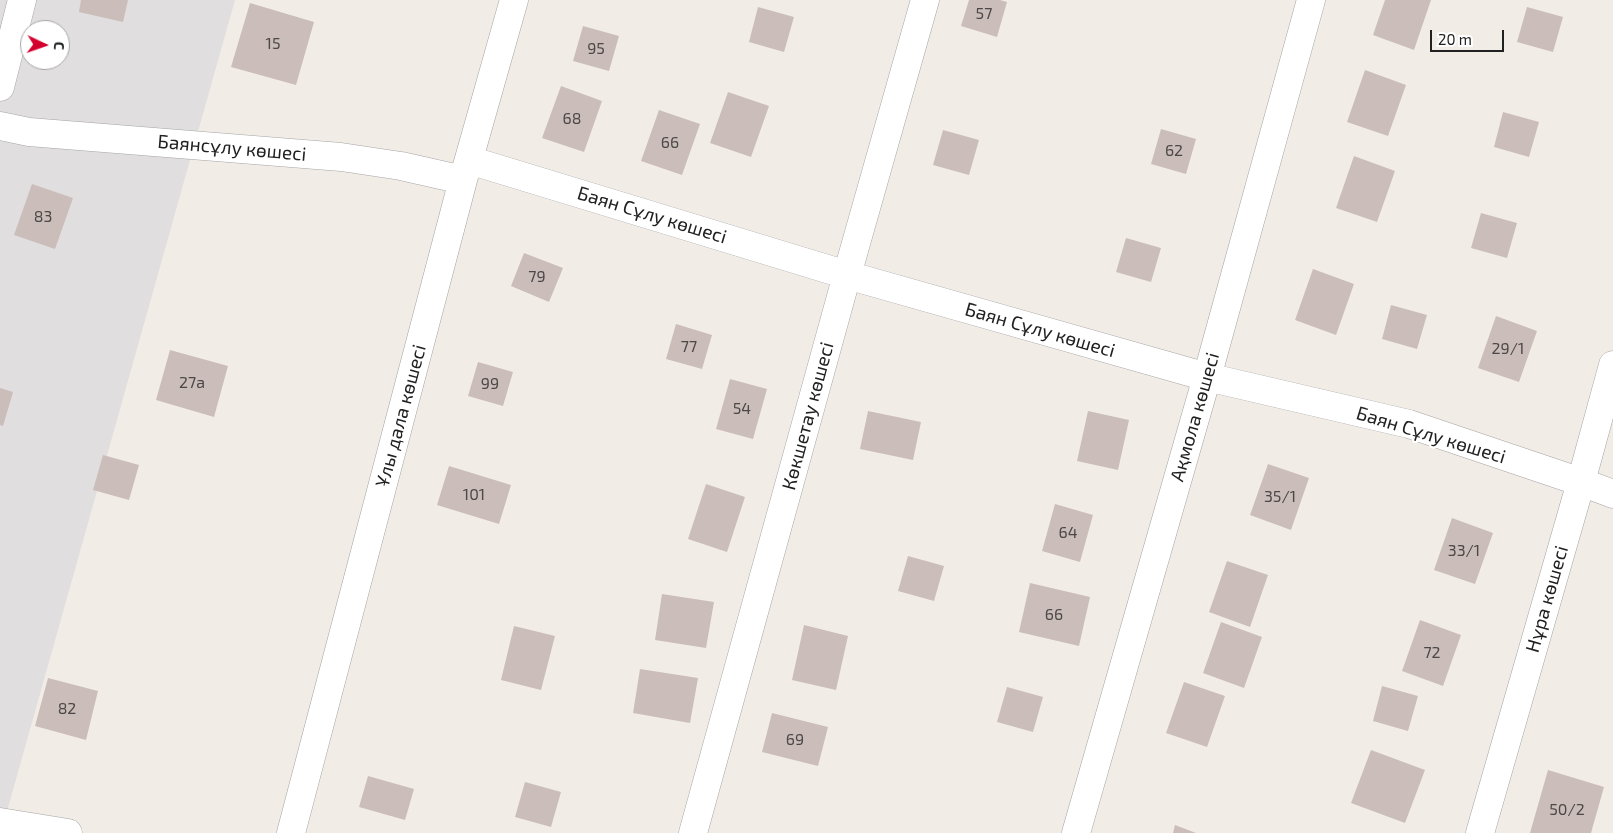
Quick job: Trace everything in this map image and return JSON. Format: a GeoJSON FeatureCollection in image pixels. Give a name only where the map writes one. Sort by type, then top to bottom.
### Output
{"type":"FeatureCollection","features":[{"type":"Feature","properties":{"kind":"street"},"geometry":{"type":"LineString","coordinates":[[0,87],[22,0]]}},
{"type":"Feature","properties":{"kind":"street","name":"Ұлы дала көшесі"},"geometry":{"type":"LineString","coordinates":[[290,833],[466,170],[514,0]]}},
{"type":"Feature","properties":{"kind":"street","name":"Көкшетау көшесі"},"geometry":{"type":"LineString","coordinates":[[693,833],[925,0]]}},
{"type":"Feature","properties":{"kind":"street","name":"Ақмола көшесі"},"geometry":{"type":"LineString","coordinates":[[1076,833],[1207,377],[1312,0]]}},
{"type":"Feature","properties":{"kind":"street","name":"Баянсұлу көшесі"},"geometry":{"type":"LineString","coordinates":[[0,126],[29,132],[341,157],[401,166],[466,170]]}},
{"type":"Feature","properties":{"kind":"street","name":"Баян Сұлу көшесі"},"geometry":{"type":"LineString","coordinates":[[466,170],[1207,377],[1409,424],[1613,494]]}},
{"type":"Feature","properties":{"kind":"street","name":"Нұра көшесі"},"geometry":{"type":"LineString","coordinates":[[1480,833],[1613,364]]}},
{"type":"Feature","properties":{"kind":"street"},"geometry":{"type":"LineString","coordinates":[[0,822],[68,833]]}},
{"type":"Feature","properties":{"kind":"shaded area"},"geometry":{"type":"Polygon","coordinates":[[[0,0],[235,0],[4,822],[0,821],[0,0]]]}},
{"type":"Feature","properties":{"kind":"building"},"geometry":{"type":"Polygon","coordinates":[[[81,0],[128,0],[123,22],[79,12],[81,0]]]}},
{"type":"Feature","properties":{"kind":"building"},"geometry":{"type":"Polygon","coordinates":[[[969,0],[1000,0],[1007,2],[997,37],[961,26],[969,0]]]}},
{"type":"Feature","properties":{"kind":"building"},"geometry":{"type":"Polygon","coordinates":[[[1385,0],[1431,0],[1414,50],[1373,35],[1385,0]]]}},
{"type":"Feature","properties":{"kind":"building"},"geometry":{"type":"Polygon","coordinates":[[[250,3],[314,22],[296,85],[231,67],[250,3]]]}},
{"type":"Feature","properties":{"kind":"building"},"geometry":{"type":"Polygon","coordinates":[[[758,7],[794,17],[784,52],[749,42],[758,7]]]}},
{"type":"Feature","properties":{"kind":"building"},"geometry":{"type":"Polygon","coordinates":[[[1527,7],[1563,17],[1553,52],[1517,42],[1527,7]]]}},
{"type":"Feature","properties":{"kind":"building"},"geometry":{"type":"Polygon","coordinates":[[[583,26],[619,36],[609,71],[573,61],[583,26]]]}},
{"type":"Feature","properties":{"kind":"building"},"geometry":{"type":"Polygon","coordinates":[[[1365,70],[1406,85],[1388,136],[1347,122],[1365,70]]]}},
{"type":"Feature","properties":{"kind":"building"},"geometry":{"type":"Polygon","coordinates":[[[561,86],[602,101],[584,152],[542,138],[561,86]]]}},
{"type":"Feature","properties":{"kind":"building"},"geometry":{"type":"Polygon","coordinates":[[[728,92],[769,106],[751,157],[710,143],[728,92]]]}},
{"type":"Feature","properties":{"kind":"building"},"geometry":{"type":"Polygon","coordinates":[[[659,110],[700,124],[682,175],[641,161],[659,110]]]}},
{"type":"Feature","properties":{"kind":"building"},"geometry":{"type":"Polygon","coordinates":[[[1503,112],[1539,122],[1529,157],[1494,147],[1503,112]]]}},
{"type":"Feature","properties":{"kind":"building"},"geometry":{"type":"Polygon","coordinates":[[[1161,129],[1196,139],[1186,174],[1151,164],[1161,129]]]}},
{"type":"Feature","properties":{"kind":"building"},"geometry":{"type":"Polygon","coordinates":[[[943,130],[979,140],[969,175],[933,165],[943,130]]]}},
{"type":"Feature","properties":{"kind":"building"},"geometry":{"type":"Polygon","coordinates":[[[1354,156],[1395,171],[1377,222],[1336,208],[1354,156]]]}},
{"type":"Feature","properties":{"kind":"building"},"geometry":{"type":"Polygon","coordinates":[[[32,184],[73,198],[55,249],[14,235],[32,184]]]}},
{"type":"Feature","properties":{"kind":"building"},"geometry":{"type":"Polygon","coordinates":[[[1481,213],[1517,223],[1507,258],[1471,248],[1481,213]]]}},
{"type":"Feature","properties":{"kind":"building"},"geometry":{"type":"Polygon","coordinates":[[[1126,238],[1161,248],[1151,282],[1116,272],[1126,238]]]}},
{"type":"Feature","properties":{"kind":"building"},"geometry":{"type":"Polygon","coordinates":[[[524,253],[563,268],[549,302],[511,286],[524,253]]]}},
{"type":"Feature","properties":{"kind":"building"},"geometry":{"type":"Polygon","coordinates":[[[1313,269],[1354,284],[1336,335],[1295,320],[1313,269]]]}},
{"type":"Feature","properties":{"kind":"building"},"geometry":{"type":"Polygon","coordinates":[[[1391,305],[1427,315],[1417,349],[1382,339],[1391,305]]]}},
{"type":"Feature","properties":{"kind":"building"},"geometry":{"type":"Polygon","coordinates":[[[1496,316],[1537,331],[1519,382],[1478,368],[1496,316]]]}},
{"type":"Feature","properties":{"kind":"building"},"geometry":{"type":"Polygon","coordinates":[[[676,324],[712,335],[702,369],[666,359],[676,324]]]}},
{"type":"Feature","properties":{"kind":"building"},"geometry":{"type":"Polygon","coordinates":[[[170,350],[228,366],[214,417],[156,400],[170,350]]]}},
{"type":"Feature","properties":{"kind":"building"},"geometry":{"type":"Polygon","coordinates":[[[478,362],[513,372],[503,406],[468,396],[478,362]]]}},
{"type":"Feature","properties":{"kind":"building"},"geometry":{"type":"Polygon","coordinates":[[[730,379],[767,389],[753,439],[716,429],[730,379]]]}},
{"type":"Feature","properties":{"kind":"building"},"geometry":{"type":"Polygon","coordinates":[[[0,388],[13,392],[3,426],[0,425],[0,388]]]}},
{"type":"Feature","properties":{"kind":"building"},"geometry":{"type":"Polygon","coordinates":[[[868,411],[921,422],[913,460],[860,449],[868,411]]]}},
{"type":"Feature","properties":{"kind":"building"},"geometry":{"type":"Polygon","coordinates":[[[1088,411],[1129,420],[1118,470],[1077,461],[1088,411]]]}},
{"type":"Feature","properties":{"kind":"building"},"geometry":{"type":"Polygon","coordinates":[[[103,455],[139,465],[129,500],[93,490],[103,455]]]}},
{"type":"Feature","properties":{"kind":"building"},"geometry":{"type":"Polygon","coordinates":[[[1268,464],[1309,478],[1291,530],[1250,515],[1268,464]]]}},
{"type":"Feature","properties":{"kind":"building"},"geometry":{"type":"Polygon","coordinates":[[[449,466],[511,485],[499,524],[437,505],[449,466]]]}},
{"type":"Feature","properties":{"kind":"building"},"geometry":{"type":"Polygon","coordinates":[[[706,484],[745,497],[727,552],[688,539],[706,484]]]}},
{"type":"Feature","properties":{"kind":"building"},"geometry":{"type":"Polygon","coordinates":[[[1055,504],[1093,515],[1080,562],[1042,551],[1055,504]]]}},
{"type":"Feature","properties":{"kind":"building"},"geometry":{"type":"Polygon","coordinates":[[[1452,518],[1493,533],[1475,584],[1434,570],[1452,518]]]}},
{"type":"Feature","properties":{"kind":"building"},"geometry":{"type":"Polygon","coordinates":[[[908,556],[944,566],[934,601],[898,591],[908,556]]]}},
{"type":"Feature","properties":{"kind":"building"},"geometry":{"type":"Polygon","coordinates":[[[1227,561],[1268,575],[1250,627],[1209,612],[1227,561]]]}},
{"type":"Feature","properties":{"kind":"building"},"geometry":{"type":"Polygon","coordinates":[[[1030,583],[1090,597],[1079,646],[1019,632],[1030,583]]]}},
{"type":"Feature","properties":{"kind":"building"},"geometry":{"type":"Polygon","coordinates":[[[662,594],[714,602],[706,648],[655,640],[662,594]]]}},
{"type":"Feature","properties":{"kind":"building"},"geometry":{"type":"Polygon","coordinates":[[[1420,620],[1461,635],[1443,686],[1402,671],[1420,620]]]}},
{"type":"Feature","properties":{"kind":"building"},"geometry":{"type":"Polygon","coordinates":[[[1221,622],[1262,637],[1244,688],[1203,673],[1221,622]]]}},
{"type":"Feature","properties":{"kind":"building"},"geometry":{"type":"Polygon","coordinates":[[[804,625],[848,636],[836,690],[792,680],[804,625]]]}},
{"type":"Feature","properties":{"kind":"building"},"geometry":{"type":"Polygon","coordinates":[[[514,626],[555,636],[541,690],[501,680],[514,626]]]}},
{"type":"Feature","properties":{"kind":"building"},"geometry":{"type":"Polygon","coordinates":[[[640,669],[698,678],[690,723],[633,713],[640,669]]]}},
{"type":"Feature","properties":{"kind":"building"},"geometry":{"type":"Polygon","coordinates":[[[48,678],[98,691],[86,740],[35,726],[48,678]]]}},
{"type":"Feature","properties":{"kind":"building"},"geometry":{"type":"Polygon","coordinates":[[[1184,682],[1225,696],[1207,747],[1166,733],[1184,682]]]}},
{"type":"Feature","properties":{"kind":"building"},"geometry":{"type":"Polygon","coordinates":[[[1382,686],[1418,696],[1408,731],[1373,721],[1382,686]]]}},
{"type":"Feature","properties":{"kind":"building"},"geometry":{"type":"Polygon","coordinates":[[[1007,687],[1043,697],[1033,732],[997,722],[1007,687]]]}},
{"type":"Feature","properties":{"kind":"building"},"geometry":{"type":"Polygon","coordinates":[[[772,713],[828,727],[818,766],[762,752],[772,713]]]}},
{"type":"Feature","properties":{"kind":"building"},"geometry":{"type":"Polygon","coordinates":[[[1371,750],[1425,770],[1405,823],[1351,803],[1371,750]]]}},
{"type":"Feature","properties":{"kind":"building"},"geometry":{"type":"Polygon","coordinates":[[[1548,770],[1604,787],[1591,833],[1530,833],[1548,770]]]}},
{"type":"Feature","properties":{"kind":"building"},"geometry":{"type":"Polygon","coordinates":[[[368,776],[414,789],[405,820],[359,807],[368,776]]]}},
{"type":"Feature","properties":{"kind":"building"},"geometry":{"type":"Polygon","coordinates":[[[525,782],[561,792],[551,827],[515,817],[525,782]]]}},
{"type":"Feature","properties":{"kind":"building"},"geometry":{"type":"Polygon","coordinates":[[[1175,825],[1196,833],[1173,833],[1175,825]]]}}]}
